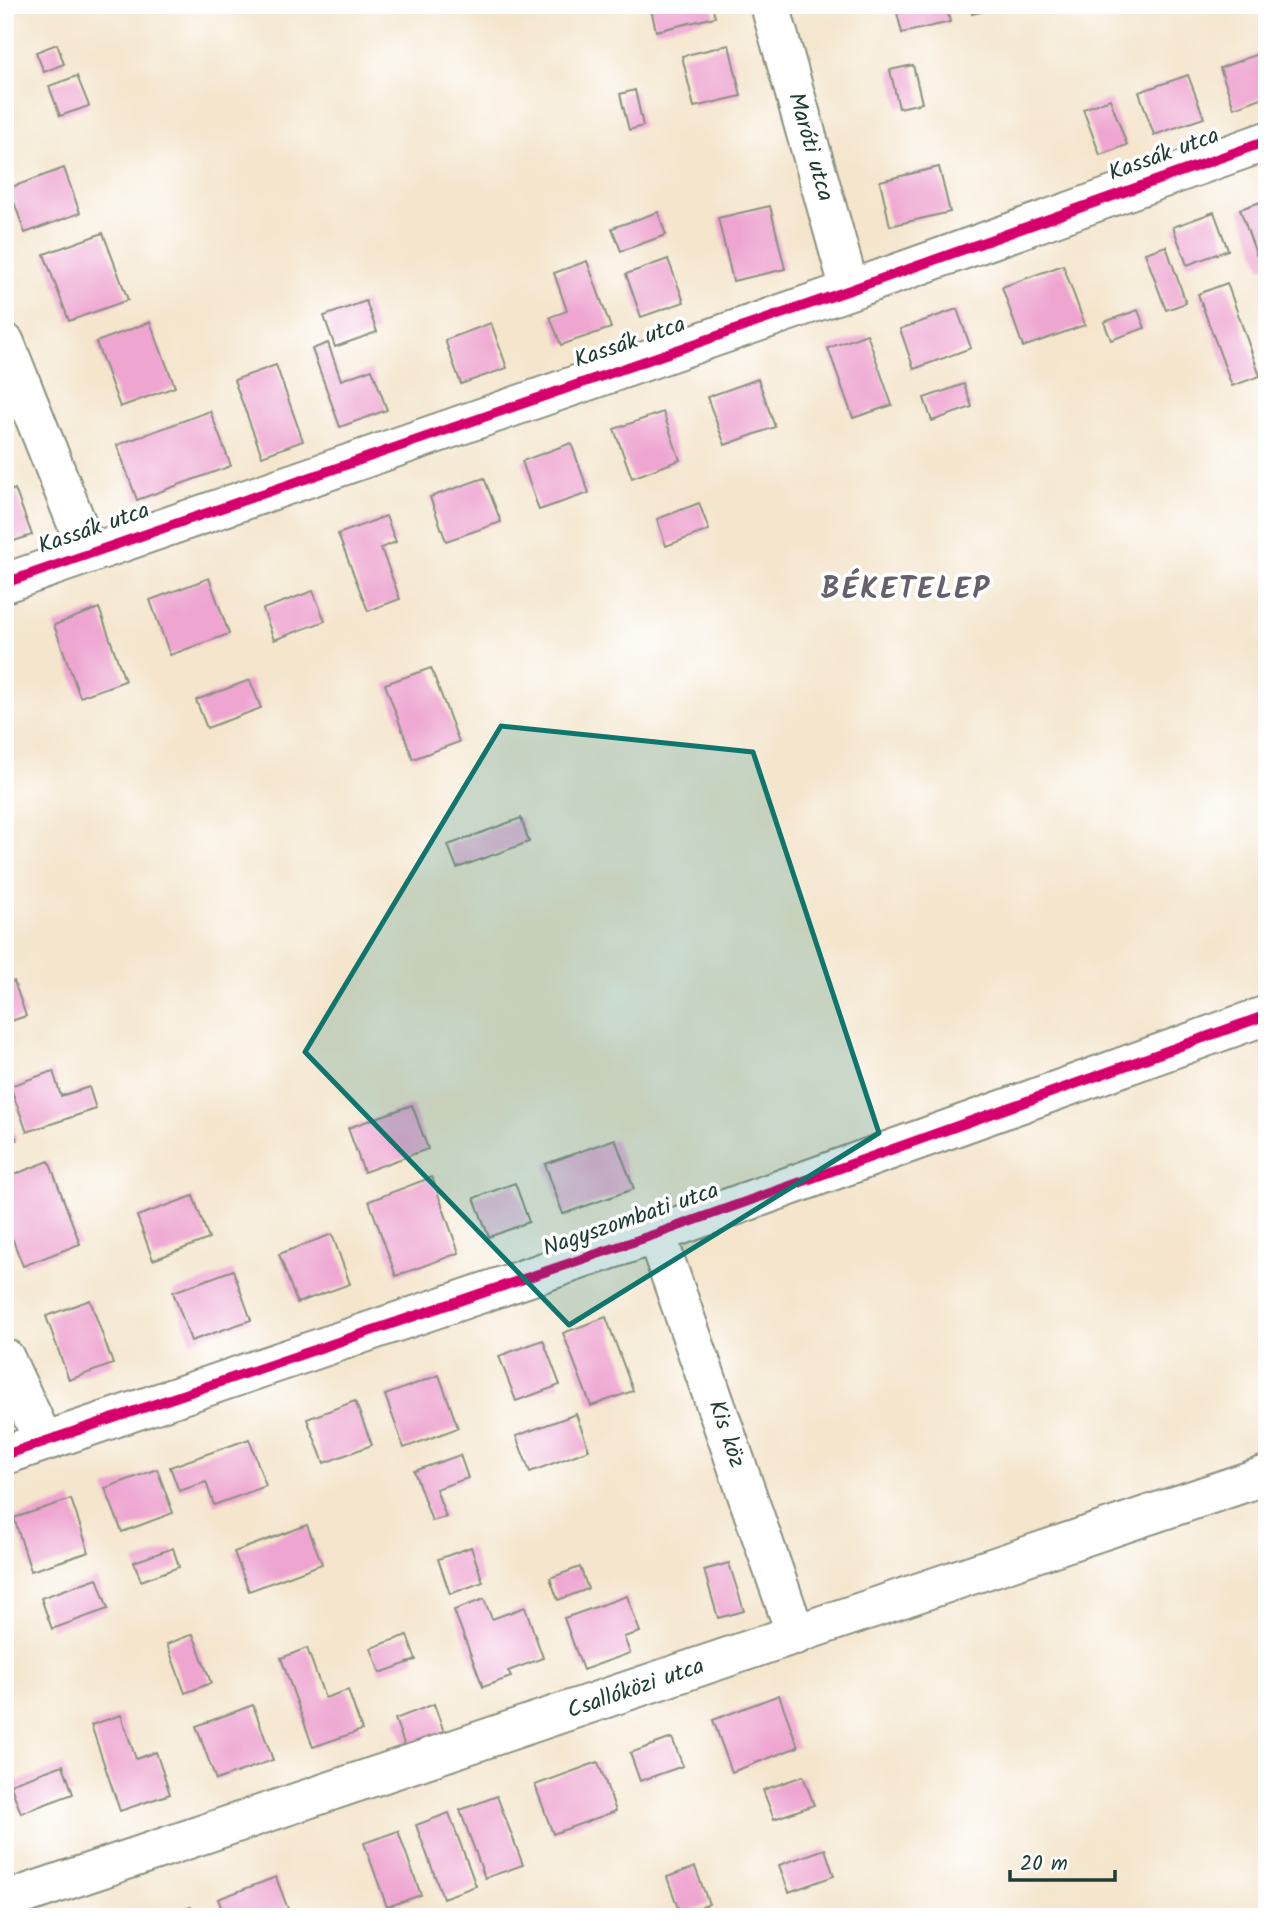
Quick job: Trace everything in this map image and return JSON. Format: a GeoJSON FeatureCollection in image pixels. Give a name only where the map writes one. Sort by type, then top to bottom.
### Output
{"type":"FeatureCollection","features":[{"type":"Feature","properties":{"kind":"street","name":"Maróti utca"},"geometry":{"type":"LineString","coordinates":[[770,5],[850,290]]}},
{"type":"Feature","properties":{"kind":"street","name":"Kassák utca"},"geometry":{"type":"LineString","coordinates":[[5,583],[850,290],[1267,141]]}},
{"type":"Feature","properties":{"kind":"street"},"geometry":{"type":"LineString","coordinates":[[5,343],[89,552]]}},
{"type":"Feature","properties":{"kind":"street","name":"Nagyszombati utca"},"geometry":{"type":"LineString","coordinates":[[5,1455],[656,1234],[1267,1015]]}},
{"type":"Feature","properties":{"kind":"street","name":"Kis köz"},"geometry":{"type":"LineString","coordinates":[[656,1234],[796,1635]]}},
{"type":"Feature","properties":{"kind":"street"},"geometry":{"type":"LineString","coordinates":[[5,1358],[44,1442]]}},
{"type":"Feature","properties":{"kind":"street","name":"Csallóközi utca"},"geometry":{"type":"LineString","coordinates":[[5,1901],[1267,1475]]}},
{"type":"Feature","properties":{"kind":"highlighted area"},"geometry":{"type":"Polygon","coordinates":[[[501,726],[753,752],[879,1133],[569,1325],[305,1052],[501,726]]]}},
{"type":"Feature","properties":{"kind":"building"},"geometry":{"type":"Polygon","coordinates":[[[650,5],[712,5],[715,17],[656,31],[650,5]]]}},
{"type":"Feature","properties":{"kind":"building"},"geometry":{"type":"Polygon","coordinates":[[[895,5],[946,5],[950,22],[902,33],[895,5]]]}},
{"type":"Feature","properties":{"kind":"building"},"geometry":{"type":"Polygon","coordinates":[[[970,5],[1005,5],[1005,6],[972,14],[970,5]]]}},
{"type":"Feature","properties":{"kind":"building"},"geometry":{"type":"Polygon","coordinates":[[[57,44],[64,64],[44,72],[36,52],[57,44]]]}},
{"type":"Feature","properties":{"kind":"building"},"geometry":{"type":"Polygon","coordinates":[[[729,45],[741,96],[694,107],[682,56],[729,45]]]}},
{"type":"Feature","properties":{"kind":"building"},"geometry":{"type":"Polygon","coordinates":[[[1266,51],[1267,96],[1234,108],[1220,68],[1266,51]]]}},
{"type":"Feature","properties":{"kind":"building"},"geometry":{"type":"Polygon","coordinates":[[[913,65],[922,103],[899,108],[890,70],[913,65]]]}},
{"type":"Feature","properties":{"kind":"building"},"geometry":{"type":"Polygon","coordinates":[[[1188,75],[1204,118],[1154,135],[1139,92],[1188,75]]]}},
{"type":"Feature","properties":{"kind":"building"},"geometry":{"type":"Polygon","coordinates":[[[77,76],[89,106],[60,116],[49,86],[77,76]]]}},
{"type":"Feature","properties":{"kind":"building"},"geometry":{"type":"Polygon","coordinates":[[[635,90],[643,126],[629,130],[620,94],[635,90]]]}},
{"type":"Feature","properties":{"kind":"building"},"geometry":{"type":"Polygon","coordinates":[[[1110,99],[1127,145],[1100,155],[1083,109],[1110,99]]]}},
{"type":"Feature","properties":{"kind":"building"},"geometry":{"type":"Polygon","coordinates":[[[939,167],[950,212],[890,226],[880,181],[939,167]]]}},
{"type":"Feature","properties":{"kind":"building"},"geometry":{"type":"Polygon","coordinates":[[[64,168],[80,213],[25,233],[9,188],[64,168]]]}},
{"type":"Feature","properties":{"kind":"building"},"geometry":{"type":"Polygon","coordinates":[[[1267,200],[1267,266],[1261,268],[1240,209],[1267,200]]]}},
{"type":"Feature","properties":{"kind":"building"},"geometry":{"type":"Polygon","coordinates":[[[770,206],[785,269],[733,281],[718,218],[770,206]]]}},
{"type":"Feature","properties":{"kind":"building"},"geometry":{"type":"Polygon","coordinates":[[[658,212],[666,235],[621,251],[612,228],[658,212]]]}},
{"type":"Feature","properties":{"kind":"building"},"geometry":{"type":"Polygon","coordinates":[[[1214,212],[1228,250],[1187,265],[1173,227],[1214,212]]]}},
{"type":"Feature","properties":{"kind":"building"},"geometry":{"type":"Polygon","coordinates":[[[103,233],[128,300],[69,321],[44,254],[103,233]]]}},
{"type":"Feature","properties":{"kind":"building"},"geometry":{"type":"Polygon","coordinates":[[[1166,246],[1186,303],[1166,310],[1145,253],[1166,246]]]}},
{"type":"Feature","properties":{"kind":"building"},"geometry":{"type":"Polygon","coordinates":[[[668,259],[684,302],[641,317],[626,274],[668,259]]]}},
{"type":"Feature","properties":{"kind":"building"},"geometry":{"type":"Polygon","coordinates":[[[587,261],[611,328],[561,345],[550,317],[567,311],[554,273],[587,261]]]}},
{"type":"Feature","properties":{"kind":"building"},"geometry":{"type":"Polygon","coordinates":[[[1063,265],[1085,325],[1023,347],[1002,287],[1063,265]]]}},
{"type":"Feature","properties":{"kind":"building"},"geometry":{"type":"Polygon","coordinates":[[[1227,283],[1260,376],[1232,386],[1198,294],[1227,283]]]}},
{"type":"Feature","properties":{"kind":"building"},"geometry":{"type":"Polygon","coordinates":[[[366,301],[377,332],[335,347],[324,316],[366,301]]]}},
{"type":"Feature","properties":{"kind":"building"},"geometry":{"type":"Polygon","coordinates":[[[957,309],[971,348],[914,369],[900,329],[957,309]]]}},
{"type":"Feature","properties":{"kind":"building"},"geometry":{"type":"Polygon","coordinates":[[[1138,310],[1145,328],[1111,340],[1104,322],[1138,310]]]}},
{"type":"Feature","properties":{"kind":"building"},"geometry":{"type":"Polygon","coordinates":[[[150,322],[175,387],[120,407],[96,342],[150,322]]]}},
{"type":"Feature","properties":{"kind":"building"},"geometry":{"type":"Polygon","coordinates":[[[491,323],[507,368],[461,384],[445,340],[491,323]]]}},
{"type":"Feature","properties":{"kind":"building"},"geometry":{"type":"Polygon","coordinates":[[[867,334],[892,405],[853,418],[828,348],[867,334]]]}},
{"type":"Feature","properties":{"kind":"building"},"geometry":{"type":"Polygon","coordinates":[[[328,343],[341,380],[372,369],[387,410],[340,427],[312,349],[328,343]]]}},
{"type":"Feature","properties":{"kind":"building"},"geometry":{"type":"Polygon","coordinates":[[[276,365],[303,441],[262,456],[234,380],[276,365]]]}},
{"type":"Feature","properties":{"kind":"building"},"geometry":{"type":"Polygon","coordinates":[[[758,379],[775,427],[725,445],[707,397],[758,379]]]}},
{"type":"Feature","properties":{"kind":"building"},"geometry":{"type":"Polygon","coordinates":[[[964,384],[972,407],[932,421],[924,398],[964,384]]]}},
{"type":"Feature","properties":{"kind":"building"},"geometry":{"type":"Polygon","coordinates":[[[210,411],[231,466],[137,500],[117,445],[210,411]]]}},
{"type":"Feature","properties":{"kind":"building"},"geometry":{"type":"Polygon","coordinates":[[[663,412],[680,460],[632,478],[614,429],[663,412]]]}},
{"type":"Feature","properties":{"kind":"building"},"geometry":{"type":"Polygon","coordinates":[[[571,443],[589,493],[539,510],[522,461],[571,443]]]}},
{"type":"Feature","properties":{"kind":"building"},"geometry":{"type":"Polygon","coordinates":[[[484,478],[501,522],[446,541],[430,497],[484,478]]]}},
{"type":"Feature","properties":{"kind":"building"},"geometry":{"type":"Polygon","coordinates":[[[15,489],[32,535],[5,544],[5,493],[15,489]]]}},
{"type":"Feature","properties":{"kind":"building"},"geometry":{"type":"Polygon","coordinates":[[[699,503],[709,530],[666,546],[657,519],[699,503]]]}},
{"type":"Feature","properties":{"kind":"building"},"geometry":{"type":"Polygon","coordinates":[[[386,516],[396,542],[381,548],[400,599],[368,611],[338,534],[386,516]]]}},
{"type":"Feature","properties":{"kind":"building"},"geometry":{"type":"Polygon","coordinates":[[[209,578],[229,634],[170,655],[150,600],[209,578]]]}},
{"type":"Feature","properties":{"kind":"building"},"geometry":{"type":"Polygon","coordinates":[[[313,591],[325,621],[274,640],[263,609],[313,591]]]}},
{"type":"Feature","properties":{"kind":"building"},"geometry":{"type":"Polygon","coordinates":[[[99,608],[125,681],[80,697],[54,625],[99,608]]]}},
{"type":"Feature","properties":{"kind":"building"},"geometry":{"type":"Polygon","coordinates":[[[431,668],[459,742],[413,759],[385,684],[431,668]]]}},
{"type":"Feature","properties":{"kind":"building"},"geometry":{"type":"Polygon","coordinates":[[[250,680],[261,708],[207,728],[196,700],[250,680]]]}},
{"type":"Feature","properties":{"kind":"building"},"geometry":{"type":"Polygon","coordinates":[[[521,818],[529,842],[457,868],[448,845],[521,818]]]}},
{"type":"Feature","properties":{"kind":"building"},"geometry":{"type":"Polygon","coordinates":[[[14,981],[26,1016],[5,1023],[5,984],[14,981]]]}},
{"type":"Feature","properties":{"kind":"building"},"geometry":{"type":"Polygon","coordinates":[[[53,1071],[61,1096],[89,1087],[96,1109],[27,1132],[10,1086],[53,1071]]]}},
{"type":"Feature","properties":{"kind":"building"},"geometry":{"type":"Polygon","coordinates":[[[412,1105],[428,1149],[364,1172],[348,1128],[412,1105]]]}},
{"type":"Feature","properties":{"kind":"building"},"geometry":{"type":"Polygon","coordinates":[[[5,1110],[17,1140],[5,1144],[5,1110]]]}},
{"type":"Feature","properties":{"kind":"building"},"geometry":{"type":"Polygon","coordinates":[[[615,1139],[634,1189],[563,1214],[545,1164],[615,1139]]]}},
{"type":"Feature","properties":{"kind":"building"},"geometry":{"type":"Polygon","coordinates":[[[49,1161],[80,1244],[23,1266],[5,1220],[5,1178],[49,1161]]]}},
{"type":"Feature","properties":{"kind":"building"},"geometry":{"type":"Polygon","coordinates":[[[432,1177],[459,1253],[396,1276],[369,1201],[432,1177]]]}},
{"type":"Feature","properties":{"kind":"building"},"geometry":{"type":"Polygon","coordinates":[[[515,1183],[529,1222],[489,1237],[474,1198],[515,1183]]]}},
{"type":"Feature","properties":{"kind":"building"},"geometry":{"type":"Polygon","coordinates":[[[193,1196],[209,1239],[153,1260],[137,1216],[193,1196]]]}},
{"type":"Feature","properties":{"kind":"building"},"geometry":{"type":"Polygon","coordinates":[[[332,1234],[350,1284],[297,1303],[279,1254],[332,1234]]]}},
{"type":"Feature","properties":{"kind":"building"},"geometry":{"type":"Polygon","coordinates":[[[233,1270],[251,1320],[191,1341],[173,1292],[233,1270]]]}},
{"type":"Feature","properties":{"kind":"building"},"geometry":{"type":"Polygon","coordinates":[[[90,1300],[113,1364],[69,1380],[46,1316],[90,1300]]]}},
{"type":"Feature","properties":{"kind":"building"},"geometry":{"type":"Polygon","coordinates":[[[606,1317],[633,1391],[591,1406],[563,1333],[606,1317]]]}},
{"type":"Feature","properties":{"kind":"building"},"geometry":{"type":"Polygon","coordinates":[[[543,1340],[560,1385],[516,1401],[499,1356],[543,1340]]]}},
{"type":"Feature","properties":{"kind":"building"},"geometry":{"type":"Polygon","coordinates":[[[439,1375],[458,1428],[404,1448],[385,1395],[439,1375]]]}},
{"type":"Feature","properties":{"kind":"building"},"geometry":{"type":"Polygon","coordinates":[[[355,1401],[372,1445],[324,1463],[307,1419],[355,1401]]]}},
{"type":"Feature","properties":{"kind":"building"},"geometry":{"type":"Polygon","coordinates":[[[576,1414],[589,1450],[530,1472],[516,1436],[576,1414]]]}},
{"type":"Feature","properties":{"kind":"building"},"geometry":{"type":"Polygon","coordinates":[[[249,1439],[266,1486],[214,1505],[206,1482],[179,1491],[170,1467],[249,1439]]]}},
{"type":"Feature","properties":{"kind":"building"},"geometry":{"type":"Polygon","coordinates":[[[460,1455],[468,1478],[436,1489],[446,1517],[432,1521],[414,1471],[460,1455]]]}},
{"type":"Feature","properties":{"kind":"building"},"geometry":{"type":"Polygon","coordinates":[[[157,1469],[173,1513],[122,1532],[105,1488],[157,1469]]]}},
{"type":"Feature","properties":{"kind":"building"},"geometry":{"type":"Polygon","coordinates":[[[71,1499],[89,1552],[31,1571],[14,1518],[71,1499]]]}},
{"type":"Feature","properties":{"kind":"building"},"geometry":{"type":"Polygon","coordinates":[[[307,1525],[322,1564],[249,1591],[234,1552],[307,1525]]]}},
{"type":"Feature","properties":{"kind":"building"},"geometry":{"type":"Polygon","coordinates":[[[471,1547],[483,1582],[450,1594],[438,1559],[471,1547]]]}},
{"type":"Feature","properties":{"kind":"building"},"geometry":{"type":"Polygon","coordinates":[[[173,1548],[179,1567],[141,1581],[134,1562],[173,1548]]]}},
{"type":"Feature","properties":{"kind":"building"},"geometry":{"type":"Polygon","coordinates":[[[729,1563],[744,1611],[718,1618],[704,1570],[729,1563]]]}},
{"type":"Feature","properties":{"kind":"building"},"geometry":{"type":"Polygon","coordinates":[[[580,1567],[588,1589],[558,1600],[550,1578],[580,1567]]]}},
{"type":"Feature","properties":{"kind":"building"},"geometry":{"type":"Polygon","coordinates":[[[97,1578],[108,1609],[52,1629],[41,1598],[97,1578]]]}},
{"type":"Feature","properties":{"kind":"building"},"geometry":{"type":"Polygon","coordinates":[[[627,1596],[640,1632],[624,1637],[630,1653],[583,1670],[564,1618],[627,1596]]]}},
{"type":"Feature","properties":{"kind":"building"},"geometry":{"type":"Polygon","coordinates":[[[484,1599],[492,1619],[525,1607],[543,1658],[508,1671],[511,1677],[483,1687],[454,1610],[484,1599]]]}},
{"type":"Feature","properties":{"kind":"building"},"geometry":{"type":"Polygon","coordinates":[[[193,1634],[211,1683],[185,1693],[167,1644],[193,1634]]]}},
{"type":"Feature","properties":{"kind":"building"},"geometry":{"type":"Polygon","coordinates":[[[407,1635],[416,1660],[380,1673],[371,1648],[407,1635]]]}},
{"type":"Feature","properties":{"kind":"building"},"geometry":{"type":"Polygon","coordinates":[[[307,1648],[325,1698],[348,1690],[362,1730],[313,1747],[281,1658],[307,1648]]]}},
{"type":"Feature","properties":{"kind":"building"},"geometry":{"type":"Polygon","coordinates":[[[779,1695],[798,1747],[732,1772],[713,1720],[779,1695]]]}},
{"type":"Feature","properties":{"kind":"building"},"geometry":{"type":"Polygon","coordinates":[[[434,1704],[444,1732],[405,1746],[395,1719],[434,1704]]]}},
{"type":"Feature","properties":{"kind":"building"},"geometry":{"type":"Polygon","coordinates":[[[253,1705],[273,1760],[216,1780],[196,1726],[253,1705]]]}},
{"type":"Feature","properties":{"kind":"building"},"geometry":{"type":"Polygon","coordinates":[[[121,1715],[136,1759],[156,1752],[170,1794],[120,1811],[91,1725],[121,1715]]]}},
{"type":"Feature","properties":{"kind":"building"},"geometry":{"type":"Polygon","coordinates":[[[672,1738],[683,1766],[640,1781],[630,1753],[672,1738]]]}},
{"type":"Feature","properties":{"kind":"building"},"geometry":{"type":"Polygon","coordinates":[[[598,1762],[616,1811],[553,1834],[535,1785],[598,1762]]]}},
{"type":"Feature","properties":{"kind":"building"},"geometry":{"type":"Polygon","coordinates":[[[63,1765],[73,1794],[21,1813],[10,1784],[63,1765]]]}},
{"type":"Feature","properties":{"kind":"building"},"geometry":{"type":"Polygon","coordinates":[[[803,1776],[814,1805],[774,1819],[763,1790],[803,1776]]]}},
{"type":"Feature","properties":{"kind":"building"},"geometry":{"type":"Polygon","coordinates":[[[497,1796],[523,1865],[485,1878],[460,1810],[497,1796]]]}},
{"type":"Feature","properties":{"kind":"building"},"geometry":{"type":"Polygon","coordinates":[[[449,1813],[476,1886],[443,1898],[416,1825],[449,1813]]]}},
{"type":"Feature","properties":{"kind":"building"},"geometry":{"type":"Polygon","coordinates":[[[398,1831],[421,1895],[387,1907],[364,1843],[398,1831]]]}},
{"type":"Feature","properties":{"kind":"building"},"geometry":{"type":"Polygon","coordinates":[[[825,1849],[834,1876],[789,1892],[779,1865],[825,1849]]]}},
{"type":"Feature","properties":{"kind":"building"},"geometry":{"type":"Polygon","coordinates":[[[695,1867],[709,1904],[680,1914],[667,1877],[695,1867]]]}},
{"type":"Feature","properties":{"kind":"building"},"geometry":{"type":"Polygon","coordinates":[[[276,1877],[291,1917],[225,1917],[218,1899],[276,1877]]]}},
{"type":"Feature","properties":{"kind":"building"},"geometry":{"type":"Polygon","coordinates":[[[191,1907],[195,1917],[164,1917],[164,1916],[191,1907]]]}},
{"type":"Feature","properties":{"kind":"cycle path"},"geometry":{"type":"LineString","coordinates":[[5,583],[850,290],[1267,141]]}},
{"type":"Feature","properties":{"kind":"cycle path"},"geometry":{"type":"LineString","coordinates":[[5,1455],[656,1234],[1267,1015]]}},
{"type":"Feature","properties":{"kind":"district","name":"BÉKETELEP"},"geometry":{"type":"Point","coordinates":[906,590]}}]}
